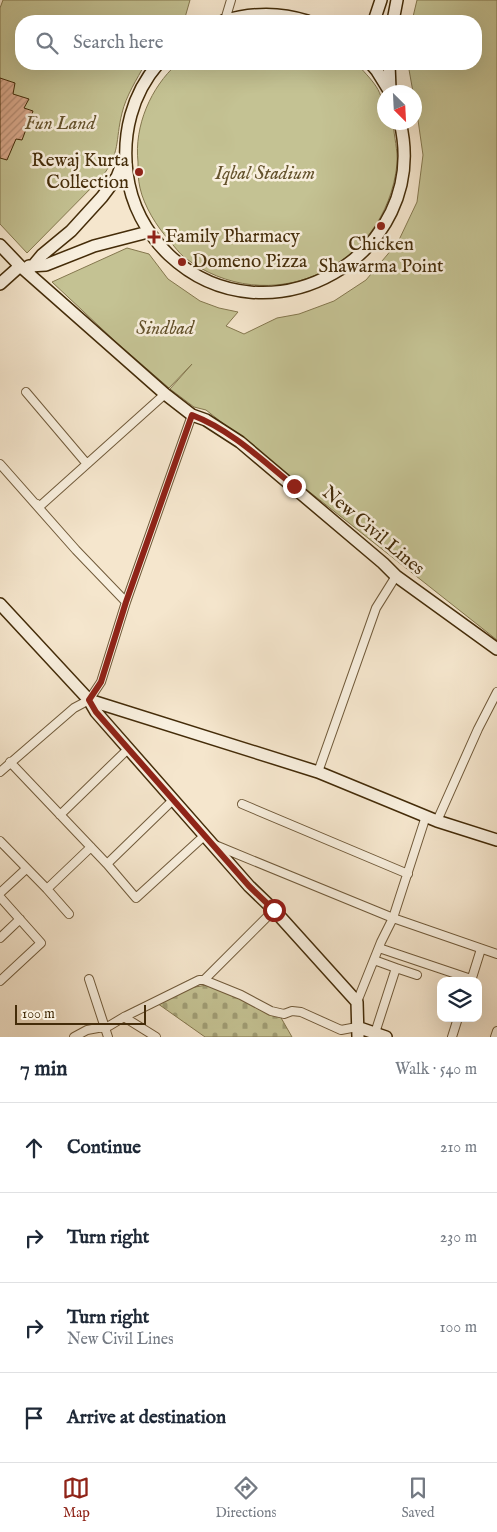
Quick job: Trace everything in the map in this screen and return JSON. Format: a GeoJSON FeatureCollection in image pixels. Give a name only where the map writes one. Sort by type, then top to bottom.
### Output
{"type":"FeatureCollection","features":[{"type":"Feature","properties":{"kind":"street"},"geometry":{"type":"LineString","coordinates":[[226,15],[231,0]]}},
{"type":"Feature","properties":{"kind":"street"},"geometry":{"type":"LineString","coordinates":[[376,15],[381,0]]}},
{"type":"Feature","properties":{"kind":"street"},"geometry":{"type":"LineString","coordinates":[[394,15],[397,0]]}},
{"type":"Feature","properties":{"kind":"street"},"geometry":{"type":"LineString","coordinates":[[154,70],[132,109],[127,133],[125,158],[128,184],[136,209],[148,232],[161,248],[194,274],[220,286],[254,293],[296,290],[335,274],[352,262],[367,248],[391,213],[403,173],[404,152],[401,130]]}},
{"type":"Feature","properties":{"kind":"street"},"geometry":{"type":"LineString","coordinates":[[375,70],[385,85]]}},
{"type":"Feature","properties":{"kind":"street"},"geometry":{"type":"LineString","coordinates":[[389,70],[390,85]]}},
{"type":"Feature","properties":{"kind":"street"},"geometry":{"type":"LineString","coordinates":[[32,267],[42,255],[71,231],[102,197],[117,177],[125,158]]}},
{"type":"Feature","properties":{"kind":"street"},"geometry":{"type":"LineString","coordinates":[[0,284],[20,266],[46,265],[94,246],[148,232]]}},
{"type":"Feature","properties":{"kind":"street","name":"New Civil Lines"},"geometry":{"type":"LineString","coordinates":[[0,245],[20,266],[165,394],[192,415],[206,420],[240,442],[294,486],[396,576],[497,649]]}},
{"type":"Feature","properties":{"kind":"street"},"geometry":{"type":"LineString","coordinates":[[26,392],[87,464]]}},
{"type":"Feature","properties":{"kind":"street"},"geometry":{"type":"LineString","coordinates":[[38,506],[165,394]]}},
{"type":"Feature","properties":{"kind":"street"},"geometry":{"type":"LineString","coordinates":[[0,772],[74,708],[89,700],[101,682],[126,602],[192,415]]}},
{"type":"Feature","properties":{"kind":"street"},"geometry":{"type":"LineString","coordinates":[[0,464],[76,550],[126,602]]}},
{"type":"Feature","properties":{"kind":"street"},"geometry":{"type":"LineString","coordinates":[[318,772],[376,608],[396,576]]}},
{"type":"Feature","properties":{"kind":"street"},"geometry":{"type":"LineString","coordinates":[[0,604],[89,700],[96,712],[249,886],[274,910],[357,1002]]}},
{"type":"Feature","properties":{"kind":"street"},"geometry":{"type":"LineString","coordinates":[[357,1032],[357,1002],[393,918],[408,874],[432,818],[497,692]]}},
{"type":"Feature","properties":{"kind":"street"},"geometry":{"type":"LineString","coordinates":[[89,700],[318,772],[432,818],[497,840]]}},
{"type":"Feature","properties":{"kind":"street"},"geometry":{"type":"LineString","coordinates":[[60,814],[128,749]]}},
{"type":"Feature","properties":{"kind":"street"},"geometry":{"type":"LineString","coordinates":[[10,762],[107,864],[136,898],[208,840]]}},
{"type":"Feature","properties":{"kind":"street"},"geometry":{"type":"LineString","coordinates":[[107,864],[174,800]]}},
{"type":"Feature","properties":{"kind":"street"},"geometry":{"type":"LineString","coordinates":[[242,804],[408,874]]}},
{"type":"Feature","properties":{"kind":"street"},"geometry":{"type":"LineString","coordinates":[[208,840],[393,918],[497,954]]}},
{"type":"Feature","properties":{"kind":"street"},"geometry":{"type":"LineString","coordinates":[[0,841],[69,914]]}},
{"type":"Feature","properties":{"kind":"street"},"geometry":{"type":"LineString","coordinates":[[47,889],[91,847]]}},
{"type":"Feature","properties":{"kind":"street"},"geometry":{"type":"LineString","coordinates":[[0,893],[26,869]]}},
{"type":"Feature","properties":{"kind":"street"},"geometry":{"type":"LineString","coordinates":[[0,897],[41,943],[0,981]]}},
{"type":"Feature","properties":{"kind":"street"},"geometry":{"type":"LineString","coordinates":[[204,980],[274,910]]}},
{"type":"Feature","properties":{"kind":"street"},"geometry":{"type":"LineString","coordinates":[[0,938],[20,919]]}},
{"type":"Feature","properties":{"kind":"street"},"geometry":{"type":"LineString","coordinates":[[379,948],[462,977]]}},
{"type":"Feature","properties":{"kind":"street"},"geometry":{"type":"LineString","coordinates":[[472,977],[481,950]]}},
{"type":"Feature","properties":{"kind":"street"},"geometry":{"type":"LineString","coordinates":[[374,960],[417,975]]}},
{"type":"Feature","properties":{"kind":"street"},"geometry":{"type":"LineString","coordinates":[[74,1037],[87,1030],[109,1026],[199,980],[204,980],[242,994],[272,1011],[284,1014],[292,1011],[301,1012],[341,1030],[380,1035],[396,968]]}},
{"type":"Feature","properties":{"kind":"street"},"geometry":{"type":"LineString","coordinates":[[89,979],[108,1037]]}},
{"type":"Feature","properties":{"kind":"street"},"geometry":{"type":"LineString","coordinates":[[124,1017],[156,1037]]}},
{"type":"Feature","properties":{"kind":"street"},"geometry":{"type":"LineString","coordinates":[[452,1037],[457,1022]]}},
{"type":"Feature","properties":{"kind":"street"},"geometry":{"type":"LineString","coordinates":[[141,1037],[143,1028]]}},
{"type":"Feature","properties":{"kind":"street"},"geometry":{"type":"LineString","coordinates":[[495,1037],[497,1031]]}},
{"type":"Feature","properties":{"kind":"green space","name":"Fun Land"},"geometry":{"type":"Polygon","coordinates":[[[3,0],[190,0],[186,15],[15,15],[15,70],[142,70],[124,107],[115,154],[107,169],[101,178],[27,253],[0,224],[0,8],[3,0]]]}},
{"type":"Feature","properties":{"kind":"green space","name":"Sindbad"},"geometry":{"type":"Polygon","coordinates":[[[417,0],[497,0],[497,640],[206,410],[194,407],[170,389],[192,364],[169,388],[52,282],[127,248],[149,254],[168,279],[200,301],[238,312],[226,326],[244,334],[277,318],[299,314],[334,301],[366,280],[398,242],[417,202],[423,155],[419,130],[422,130],[422,85],[412,85],[409,70],[482,70],[482,15],[413,15],[417,0]]]}},
{"type":"Feature","properties":{"kind":"green space","name":"Iqbal Stadium"},"geometry":{"type":"Polygon","coordinates":[[[171,70],[363,70],[377,88],[377,130],[394,130],[397,164],[388,201],[371,232],[347,257],[318,274],[285,284],[251,285],[217,276],[184,257],[156,223],[142,195],[139,182],[137,148],[139,135],[146,108],[159,84],[171,70]]]}},
{"type":"Feature","properties":{"kind":"green space"},"geometry":{"type":"Polygon","coordinates":[[[218,983],[280,1016],[292,1037],[205,1037],[154,1001],[184,989],[218,983]]]}},
{"type":"Feature","properties":{"kind":"building"},"geometry":{"type":"Polygon","coordinates":[[[0,78],[15,83],[13,94],[29,99],[24,108],[33,111],[22,140],[16,139],[7,160],[0,158],[0,78]]]}},
{"type":"Feature","properties":{"kind":"place","name":"Rewaj Kurta Collection"},"geometry":{"type":"Point","coordinates":[139,172]}},
{"type":"Feature","properties":{"kind":"place","name":"Chicken Shawarma Point"},"geometry":{"type":"Point","coordinates":[381,226]}},
{"type":"Feature","properties":{"kind":"place","name":"Family Pharmacy"},"geometry":{"type":"Point","coordinates":[154,237]}},
{"type":"Feature","properties":{"kind":"place","name":"Domeno Pizza"},"geometry":{"type":"Point","coordinates":[182,262]}},
{"type":"Feature","properties":{"kind":"route"},"geometry":{"type":"LineString","coordinates":[[274,910],[249,886],[96,712],[89,700],[101,682],[126,602],[192,415],[206,420],[240,442],[294,486]]}}]}
